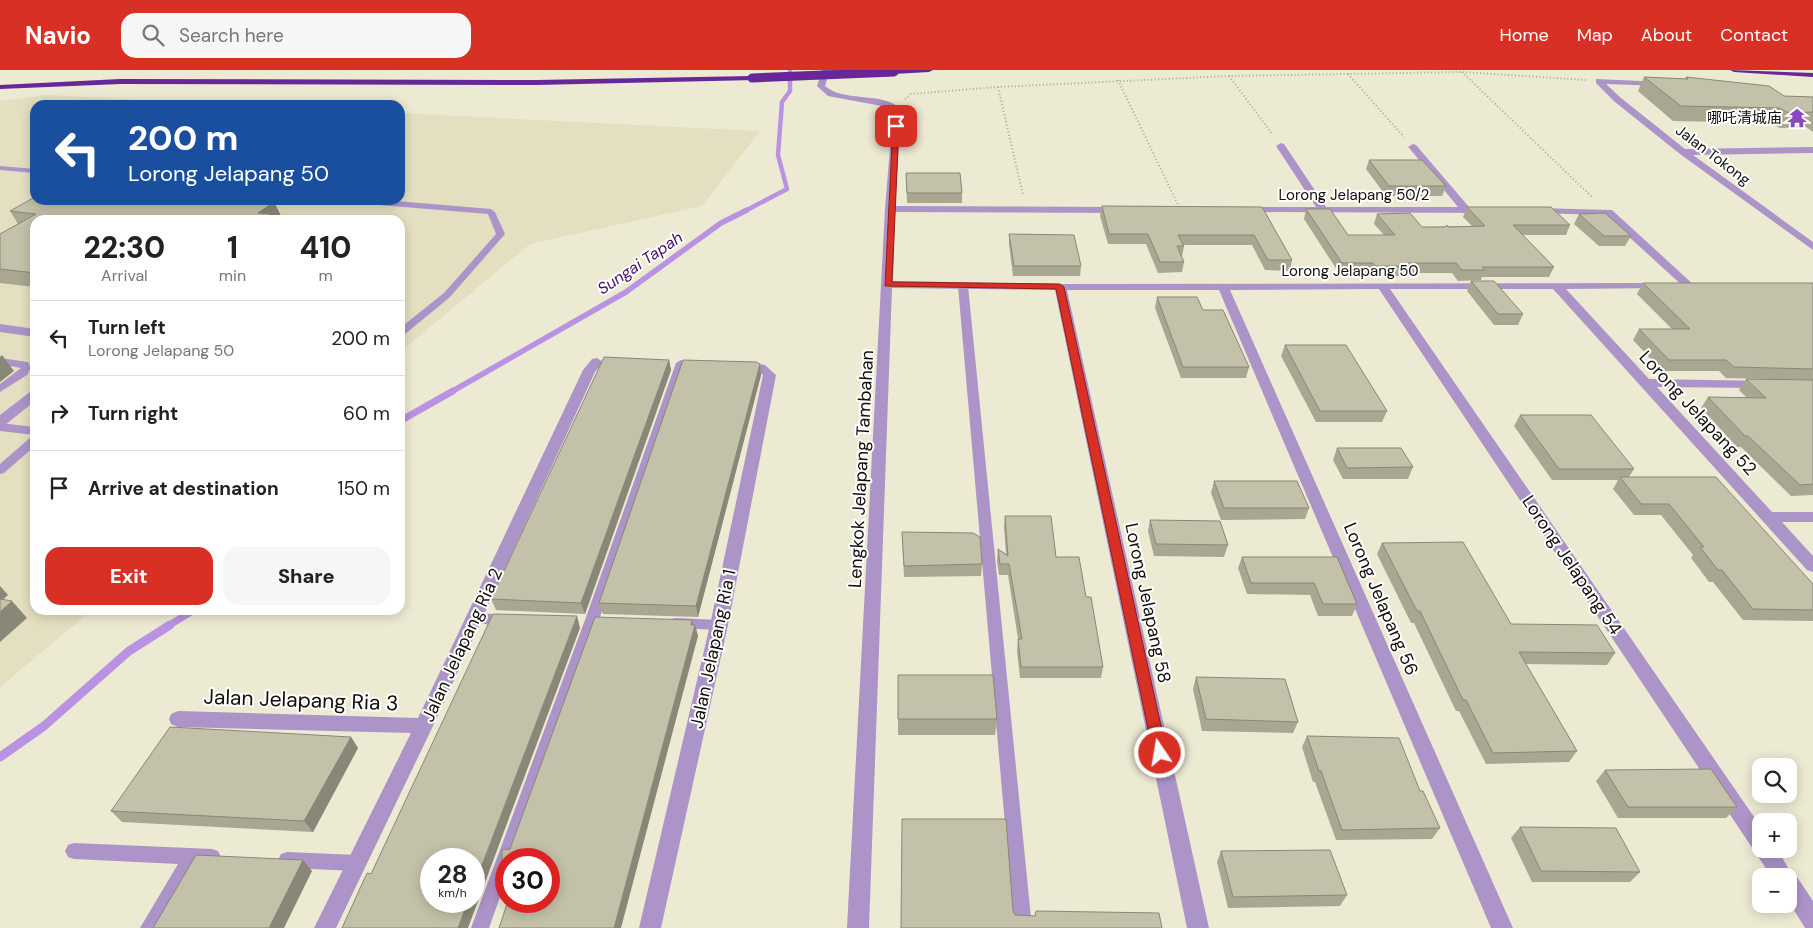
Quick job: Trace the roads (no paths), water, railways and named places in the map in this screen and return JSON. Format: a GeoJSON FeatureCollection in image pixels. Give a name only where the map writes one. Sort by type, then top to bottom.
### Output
{"type":"FeatureCollection","features":[{"type":"Feature","properties":{"kind":"highway"},"geometry":{"type":"LineString","coordinates":[[0,87],[118,81],[619,82],[929,70]]}},
{"type":"Feature","properties":{"kind":"highway"},"geometry":{"type":"LineString","coordinates":[[1734,70],[1813,75]]}},
{"type":"Feature","properties":{"kind":"street","name":"Lengkok Jelapang Tambahan"},"geometry":{"type":"LineString","coordinates":[[826,70],[821,86],[823,90],[831,94],[897,109],[890,209],[858,928]]}},
{"type":"Feature","properties":{"kind":"street","name":"Jalan Tokong"},"geometry":{"type":"LineString","coordinates":[[1667,84],[1599,81],[1618,100],[1683,152],[1813,247]]}},
{"type":"Feature","properties":{"kind":"street"},"geometry":{"type":"LineString","coordinates":[[1281,146],[1323,210]]}},
{"type":"Feature","properties":{"kind":"street"},"geometry":{"type":"LineString","coordinates":[[1414,147],[1465,209]]}},
{"type":"Feature","properties":{"kind":"street"},"geometry":{"type":"LineString","coordinates":[[1683,152],[1813,150]]}},
{"type":"Feature","properties":{"kind":"street"},"geometry":{"type":"LineString","coordinates":[[890,209],[1132,210]]}},
{"type":"Feature","properties":{"kind":"street","name":"Lorong Jelapang 50/2"},"geometry":{"type":"LineString","coordinates":[[1237,210],[1493,210]]}},
{"type":"Feature","properties":{"kind":"street","name":"Lorong Jelapang 50"},"geometry":{"type":"LineString","coordinates":[[888,284],[1060,287],[1694,286],[1608,212],[1522,210]]}},
{"type":"Feature","properties":{"kind":"street","name":"Lorong Jelapang 52"},"geometry":{"type":"LineString","coordinates":[[1556,285],[1813,566]]}},
{"type":"Feature","properties":{"kind":"street","name":"Lorong Jelapang 56"},"geometry":{"type":"LineString","coordinates":[[1223,286],[1502,928]]}},
{"type":"Feature","properties":{"kind":"street","name":"Lorong Jelapang 54"},"geometry":{"type":"LineString","coordinates":[[1382,286],[1752,831]]}},
{"type":"Feature","properties":{"kind":"street","name":"Lorong Jelapang 58"},"geometry":{"type":"LineString","coordinates":[[1060,287],[1198,928]]}},
{"type":"Feature","properties":{"kind":"street"},"geometry":{"type":"LineString","coordinates":[[0,328],[30,331]]}},
{"type":"Feature","properties":{"kind":"street","name":"Jalan Jelapang Ria 2"},"geometry":{"type":"LineString","coordinates":[[325,928],[424,726],[589,370],[597,362]]}},
{"type":"Feature","properties":{"kind":"street","name":"Jalan Jelapang Ria 1"},"geometry":{"type":"LineString","coordinates":[[650,928],[719,625],[770,375],[766,369],[758,366],[729,365]]}},
{"type":"Feature","properties":{"kind":"street"},"geometry":{"type":"LineString","coordinates":[[1645,383],[1774,384]]}},
{"type":"Feature","properties":{"kind":"street"},"geometry":{"type":"LineString","coordinates":[[0,422],[30,400]]}},
{"type":"Feature","properties":{"kind":"street"},"geometry":{"type":"LineString","coordinates":[[1769,517],[1813,517]]}},
{"type":"Feature","properties":{"kind":"street","name":"Jalan Jelapang Ria 3"},"geometry":{"type":"LineString","coordinates":[[178,719],[424,726]]}},
{"type":"Feature","properties":{"kind":"street"},"geometry":{"type":"LineString","coordinates":[[1797,896],[1813,920]]}},
{"type":"Feature","properties":{"kind":"lane"},"geometry":{"type":"LineString","coordinates":[[0,168],[30,171]]}},
{"type":"Feature","properties":{"kind":"lane"},"geometry":{"type":"LineString","coordinates":[[405,204],[492,212],[501,234],[447,295],[405,329]]}},
{"type":"Feature","properties":{"kind":"lane"},"geometry":{"type":"LineString","coordinates":[[963,286],[1023,928]]}},
{"type":"Feature","properties":{"kind":"lane"},"geometry":{"type":"LineString","coordinates":[[0,361],[24,364],[26,368],[24,373],[0,389]]}},
{"type":"Feature","properties":{"kind":"lane"},"geometry":{"type":"LineString","coordinates":[[480,928],[597,621],[686,363]]}},
{"type":"Feature","properties":{"kind":"lane"},"geometry":{"type":"LineString","coordinates":[[0,427],[30,430]]}},
{"type":"Feature","properties":{"kind":"lane"},"geometry":{"type":"LineString","coordinates":[[0,470],[30,444]]}},
{"type":"Feature","properties":{"kind":"lane"},"geometry":{"type":"LineString","coordinates":[[475,618],[524,619]]}},
{"type":"Feature","properties":{"kind":"lane"},"geometry":{"type":"LineString","coordinates":[[573,620],[597,621]]}},
{"type":"Feature","properties":{"kind":"lane"},"geometry":{"type":"LineString","coordinates":[[660,623],[719,625]]}},
{"type":"Feature","properties":{"kind":"lane"},"geometry":{"type":"LineString","coordinates":[[74,851],[231,858]]}},
{"type":"Feature","properties":{"kind":"lane"},"geometry":{"type":"LineString","coordinates":[[148,928],[192,856]]}},
{"type":"Feature","properties":{"kind":"lane"},"geometry":{"type":"LineString","coordinates":[[270,859],[357,863]]}},
{"type":"Feature","properties":{"kind":"waterway","name":"Sungai Tapah"},"geometry":{"type":"LineString","coordinates":[[745,211],[787,189],[778,155],[782,102],[790,91],[790,70]]}},
{"type":"Feature","properties":{"kind":"waterway","name":"Sungai Tapah"},"geometry":{"type":"LineString","coordinates":[[451,392],[626,292],[721,223],[745,211]]}},
{"type":"Feature","properties":{"kind":"waterway","name":"Sungai Tapah"},"geometry":{"type":"LineString","coordinates":[[405,418],[453,391]]}},
{"type":"Feature","properties":{"kind":"waterway","name":"Sungai Tapah"},"geometry":{"type":"LineString","coordinates":[[168,626],[186,615]]}},
{"type":"Feature","properties":{"kind":"waterway","name":"Sungai Tapah"},"geometry":{"type":"LineString","coordinates":[[0,757],[44,726],[129,651],[170,625]]}},
{"type":"Feature","properties":{"kind":"place","name":"哪吒清城庙"},"geometry":{"type":"Point","coordinates":[1797,118]}}]}
